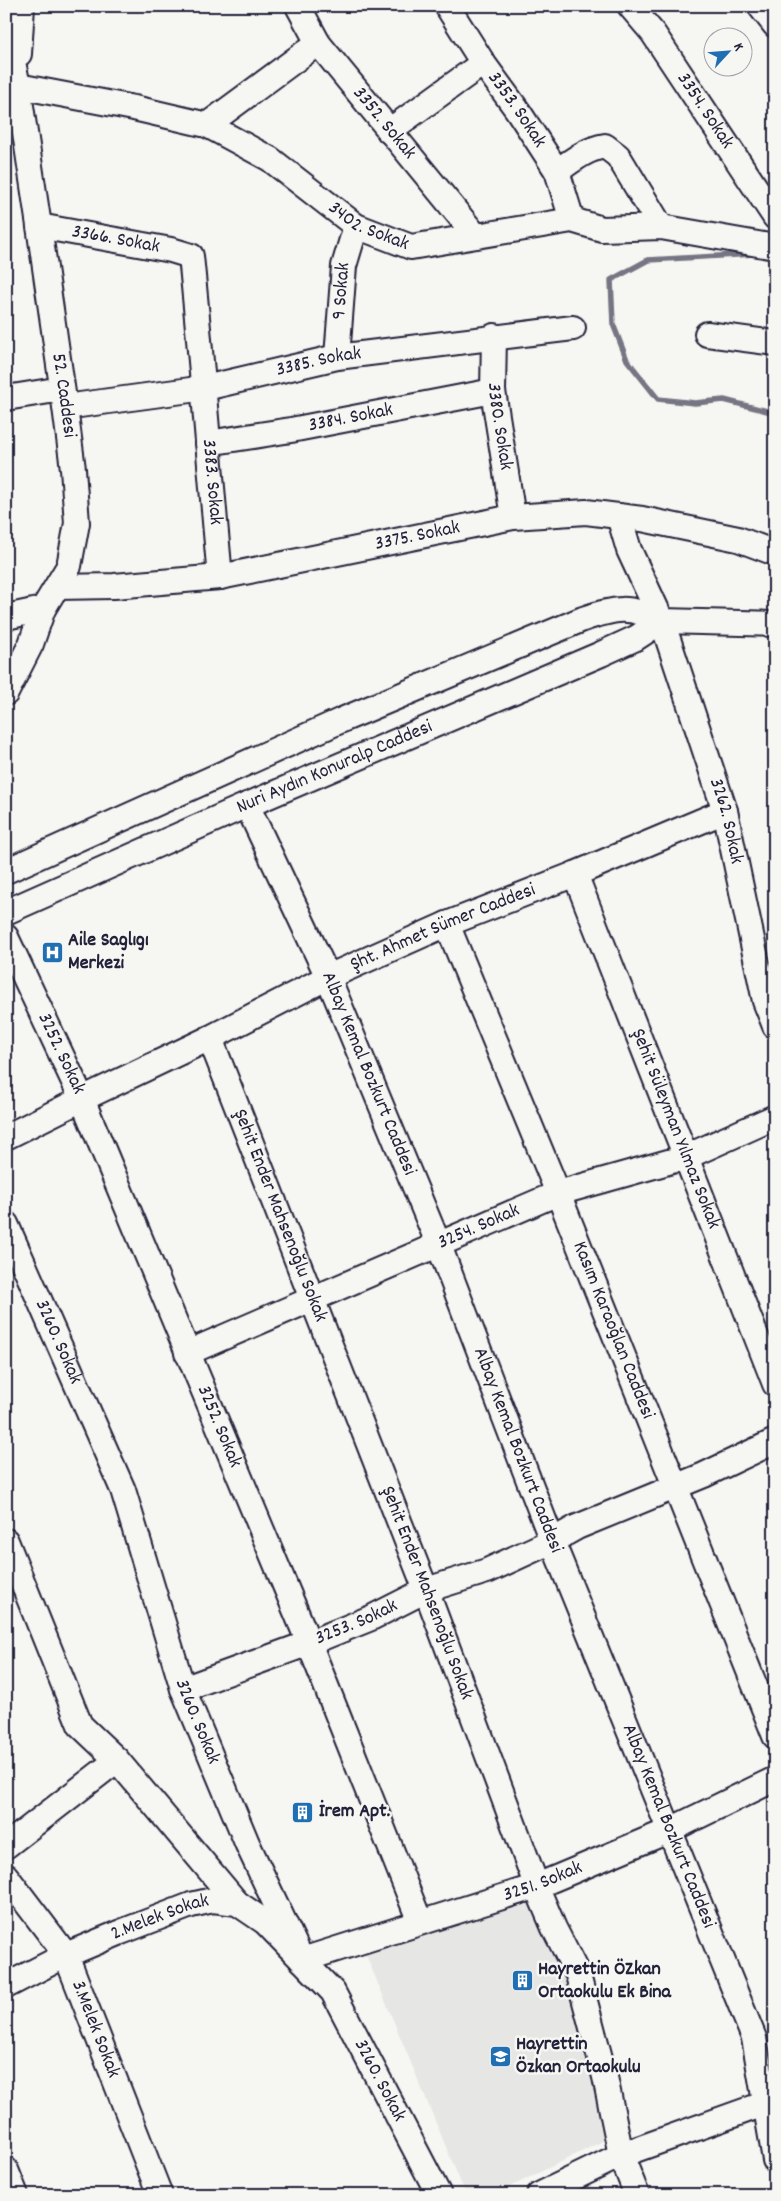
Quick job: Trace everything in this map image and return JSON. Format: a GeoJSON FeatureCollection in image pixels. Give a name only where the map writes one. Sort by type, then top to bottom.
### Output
{"type":"FeatureCollection","features":[{"type":"Feature","properties":{"kind":"street","name":"52. Caddesi"},"geometry":{"type":"LineString","coordinates":[[18,86],[22,6]]}},
{"type":"Feature","properties":{"kind":"street","name":"3352. Sokak"},"geometry":{"type":"LineString","coordinates":[[298,6],[318,43],[476,236]]}},
{"type":"Feature","properties":{"kind":"street","name":"3353. Sokak"},"geometry":{"type":"LineString","coordinates":[[448,6],[482,63],[518,112],[557,171],[572,220]]}},
{"type":"Feature","properties":{"kind":"street","name":"3354. Sokak"},"geometry":{"type":"LineString","coordinates":[[630,6],[653,33],[775,218]]}},
{"type":"Feature","properties":{"kind":"street"},"geometry":{"type":"LineString","coordinates":[[760,6],[775,25]]}},
{"type":"Feature","properties":{"kind":"street","name":"52. Caddesi"},"geometry":{"type":"LineString","coordinates":[[6,29],[18,86],[40,226],[73,469],[77,523],[69,566],[43,609],[30,644],[6,693]]}},
{"type":"Feature","properties":{"kind":"street"},"geometry":{"type":"LineString","coordinates":[[207,125],[318,43]]}},
{"type":"Feature","properties":{"kind":"street"},"geometry":{"type":"LineString","coordinates":[[389,131],[482,63]]}},
{"type":"Feature","properties":{"kind":"street","name":"3402. Sokak"},"geometry":{"type":"LineString","coordinates":[[18,86],[134,108],[207,125],[270,159],[356,226],[411,247],[572,220],[602,229],[661,227],[775,247]]}},
{"type":"Feature","properties":{"kind":"street"},"geometry":{"type":"LineString","coordinates":[[557,171],[584,153],[594,148],[605,146],[618,156],[661,227]]}},
{"type":"Feature","properties":{"kind":"street","name":"3366. Sokak"},"geometry":{"type":"LineString","coordinates":[[40,226],[171,250],[191,256]]}},
{"type":"Feature","properties":{"kind":"street","name":"9 Sokak"},"geometry":{"type":"LineString","coordinates":[[337,357],[344,266],[356,226]]}},
{"type":"Feature","properties":{"kind":"street","name":"3383. Sokak"},"geometry":{"type":"LineString","coordinates":[[191,256],[205,388],[220,577]]}},
{"type":"Feature","properties":{"kind":"street","name":"3385. Sokak"},"geometry":{"type":"LineString","coordinates":[[6,398],[64,398],[205,388],[337,357],[494,336],[573,328]]}},
{"type":"Feature","properties":{"kind":"street"},"geometry":{"type":"LineString","coordinates":[[707,334],[775,343]]}},
{"type":"Feature","properties":{"kind":"street","name":"3380. Sokak"},"geometry":{"type":"LineString","coordinates":[[494,336],[493,391],[513,517]]}},
{"type":"Feature","properties":{"kind":"street","name":"3384. Sokak"},"geometry":{"type":"LineString","coordinates":[[208,443],[291,430],[406,406],[493,391]]}},
{"type":"Feature","properties":{"kind":"street","name":"3375. Sokak"},"geometry":{"type":"LineString","coordinates":[[57,588],[114,586],[220,577],[513,517],[586,512],[620,516],[738,538],[775,553]]}},
{"type":"Feature","properties":{"kind":"street","name":"3262. Sokak"},"geometry":{"type":"LineString","coordinates":[[620,516],[629,550],[662,621],[725,810],[775,1026]]}},
{"type":"Feature","properties":{"kind":"street"},"geometry":{"type":"LineString","coordinates":[[6,617],[43,609]]}},
{"type":"Feature","properties":{"kind":"street","name":"Nuri Aydın Konuralp Caddesi"},"geometry":{"type":"LineString","coordinates":[[6,871],[342,720],[612,609],[625,609],[646,614],[662,621],[775,624]]}},
{"type":"Feature","properties":{"kind":"street","name":"Nuri Aydın Konuralp Caddesi"},"geometry":{"type":"LineString","coordinates":[[6,912],[601,654],[636,638],[662,621]]}},
{"type":"Feature","properties":{"kind":"street"},"geometry":{"type":"LineString","coordinates":[[219,775],[220,788],[228,804],[249,805],[265,780],[260,769],[247,763]]}},
{"type":"Feature","properties":{"kind":"street","name":"Albay Kemal Bozkurt Caddesi"},"geometry":{"type":"LineString","coordinates":[[249,805],[328,977],[438,1243],[552,1541],[754,2038],[770,2101],[775,2160]]}},
{"type":"Feature","properties":{"kind":"street","name":"Şht. Ahmet Sümer Caddesi"},"geometry":{"type":"LineString","coordinates":[[6,1137],[210,1038],[328,977],[447,924],[575,874],[725,810]]}},
{"type":"Feature","properties":{"kind":"street","name":"Şehit Süleyman Yılmaz Sokak"},"geometry":{"type":"LineString","coordinates":[[575,874],[775,1384]]}},
{"type":"Feature","properties":{"kind":"street","name":"Kasım Karaoğlan Caddesi"},"geometry":{"type":"LineString","coordinates":[[447,924],[558,1193],[775,1736]]}},
{"type":"Feature","properties":{"kind":"street","name":"3252. Sokak"},"geometry":{"type":"LineString","coordinates":[[6,937],[82,1099],[310,1643],[420,1922]]}},
{"type":"Feature","properties":{"kind":"street","name":"Şehit Ender Mahsenoğlu Sokak"},"geometry":{"type":"LineString","coordinates":[[210,1038],[426,1590],[537,1886],[554,1928],[578,1976],[605,2077],[621,2155],[637,2195]]}},
{"type":"Feature","properties":{"kind":"street","name":"3254. Sokak"},"geometry":{"type":"LineString","coordinates":[[187,1353],[438,1243],[558,1193],[686,1157],[775,1117]]}},
{"type":"Feature","properties":{"kind":"street","name":"3260. Sokak"},"geometry":{"type":"LineString","coordinates":[[6,1224],[123,1490],[183,1689],[248,1843],[302,1960],[333,1992],[439,2195]]}},
{"type":"Feature","properties":{"kind":"street","name":"3253. Sokak"},"geometry":{"type":"LineString","coordinates":[[183,1689],[310,1643],[371,1618],[426,1590],[487,1571],[552,1541],[577,1527],[676,1487],[775,1441]]}},
{"type":"Feature","properties":{"kind":"street"},"geometry":{"type":"LineString","coordinates":[[6,1541],[80,1725],[117,1760],[237,1903]]}},
{"type":"Feature","properties":{"kind":"street"},"geometry":{"type":"LineString","coordinates":[[6,1846],[117,1760]]}},
{"type":"Feature","properties":{"kind":"street","name":"3251. Sokak"},"geometry":{"type":"LineString","coordinates":[[302,1960],[537,1886],[668,1830],[775,1779]]}},
{"type":"Feature","properties":{"kind":"street","name":"3.Melek Sokak"},"geometry":{"type":"LineString","coordinates":[[6,1876],[66,1955],[160,2195]]}},
{"type":"Feature","properties":{"kind":"street","name":"2.Melek Sokak"},"geometry":{"type":"LineString","coordinates":[[6,1986],[66,1955],[191,1905],[212,1900],[237,1903],[265,1922],[302,1960]]}},
{"type":"Feature","properties":{"kind":"street"},"geometry":{"type":"LineString","coordinates":[[539,2195],[621,2155],[770,2101]]}},
{"type":"Feature","properties":{"kind":"street"},"geometry":{"type":"LineString","coordinates":[[6,2170],[16,2195]]}},
{"type":"Feature","properties":{"kind":"shaded area","name":"Hayrettin Özkan Ortaokulu"},"geometry":{"type":"Polygon","coordinates":[[[538,1897],[573,1977],[611,2137],[494,2195],[466,2195],[364,1950],[538,1897]]]}},
{"type":"Feature","properties":{"kind":"waterway"},"geometry":{"type":"LineString","coordinates":[[755,254],[648,260],[611,280],[613,324],[627,360],[658,399],[695,403],[724,400],[775,413]]}},
{"type":"Feature","properties":{"kind":"place","name":"Aile Saglıgı Merkezi"},"geometry":{"type":"Point","coordinates":[52,953]}},
{"type":"Feature","properties":{"kind":"place","name":"İrem Apt."},"geometry":{"type":"Point","coordinates":[303,1812]}},
{"type":"Feature","properties":{"kind":"place","name":"Hayrettin ÖZkan Ortaokulu Ek Bina"},"geometry":{"type":"Point","coordinates":[522,1981]}},
{"type":"Feature","properties":{"kind":"place","name":"Hayrettin Özkan Ortaokulu"},"geometry":{"type":"Point","coordinates":[500,2057]}}]}
